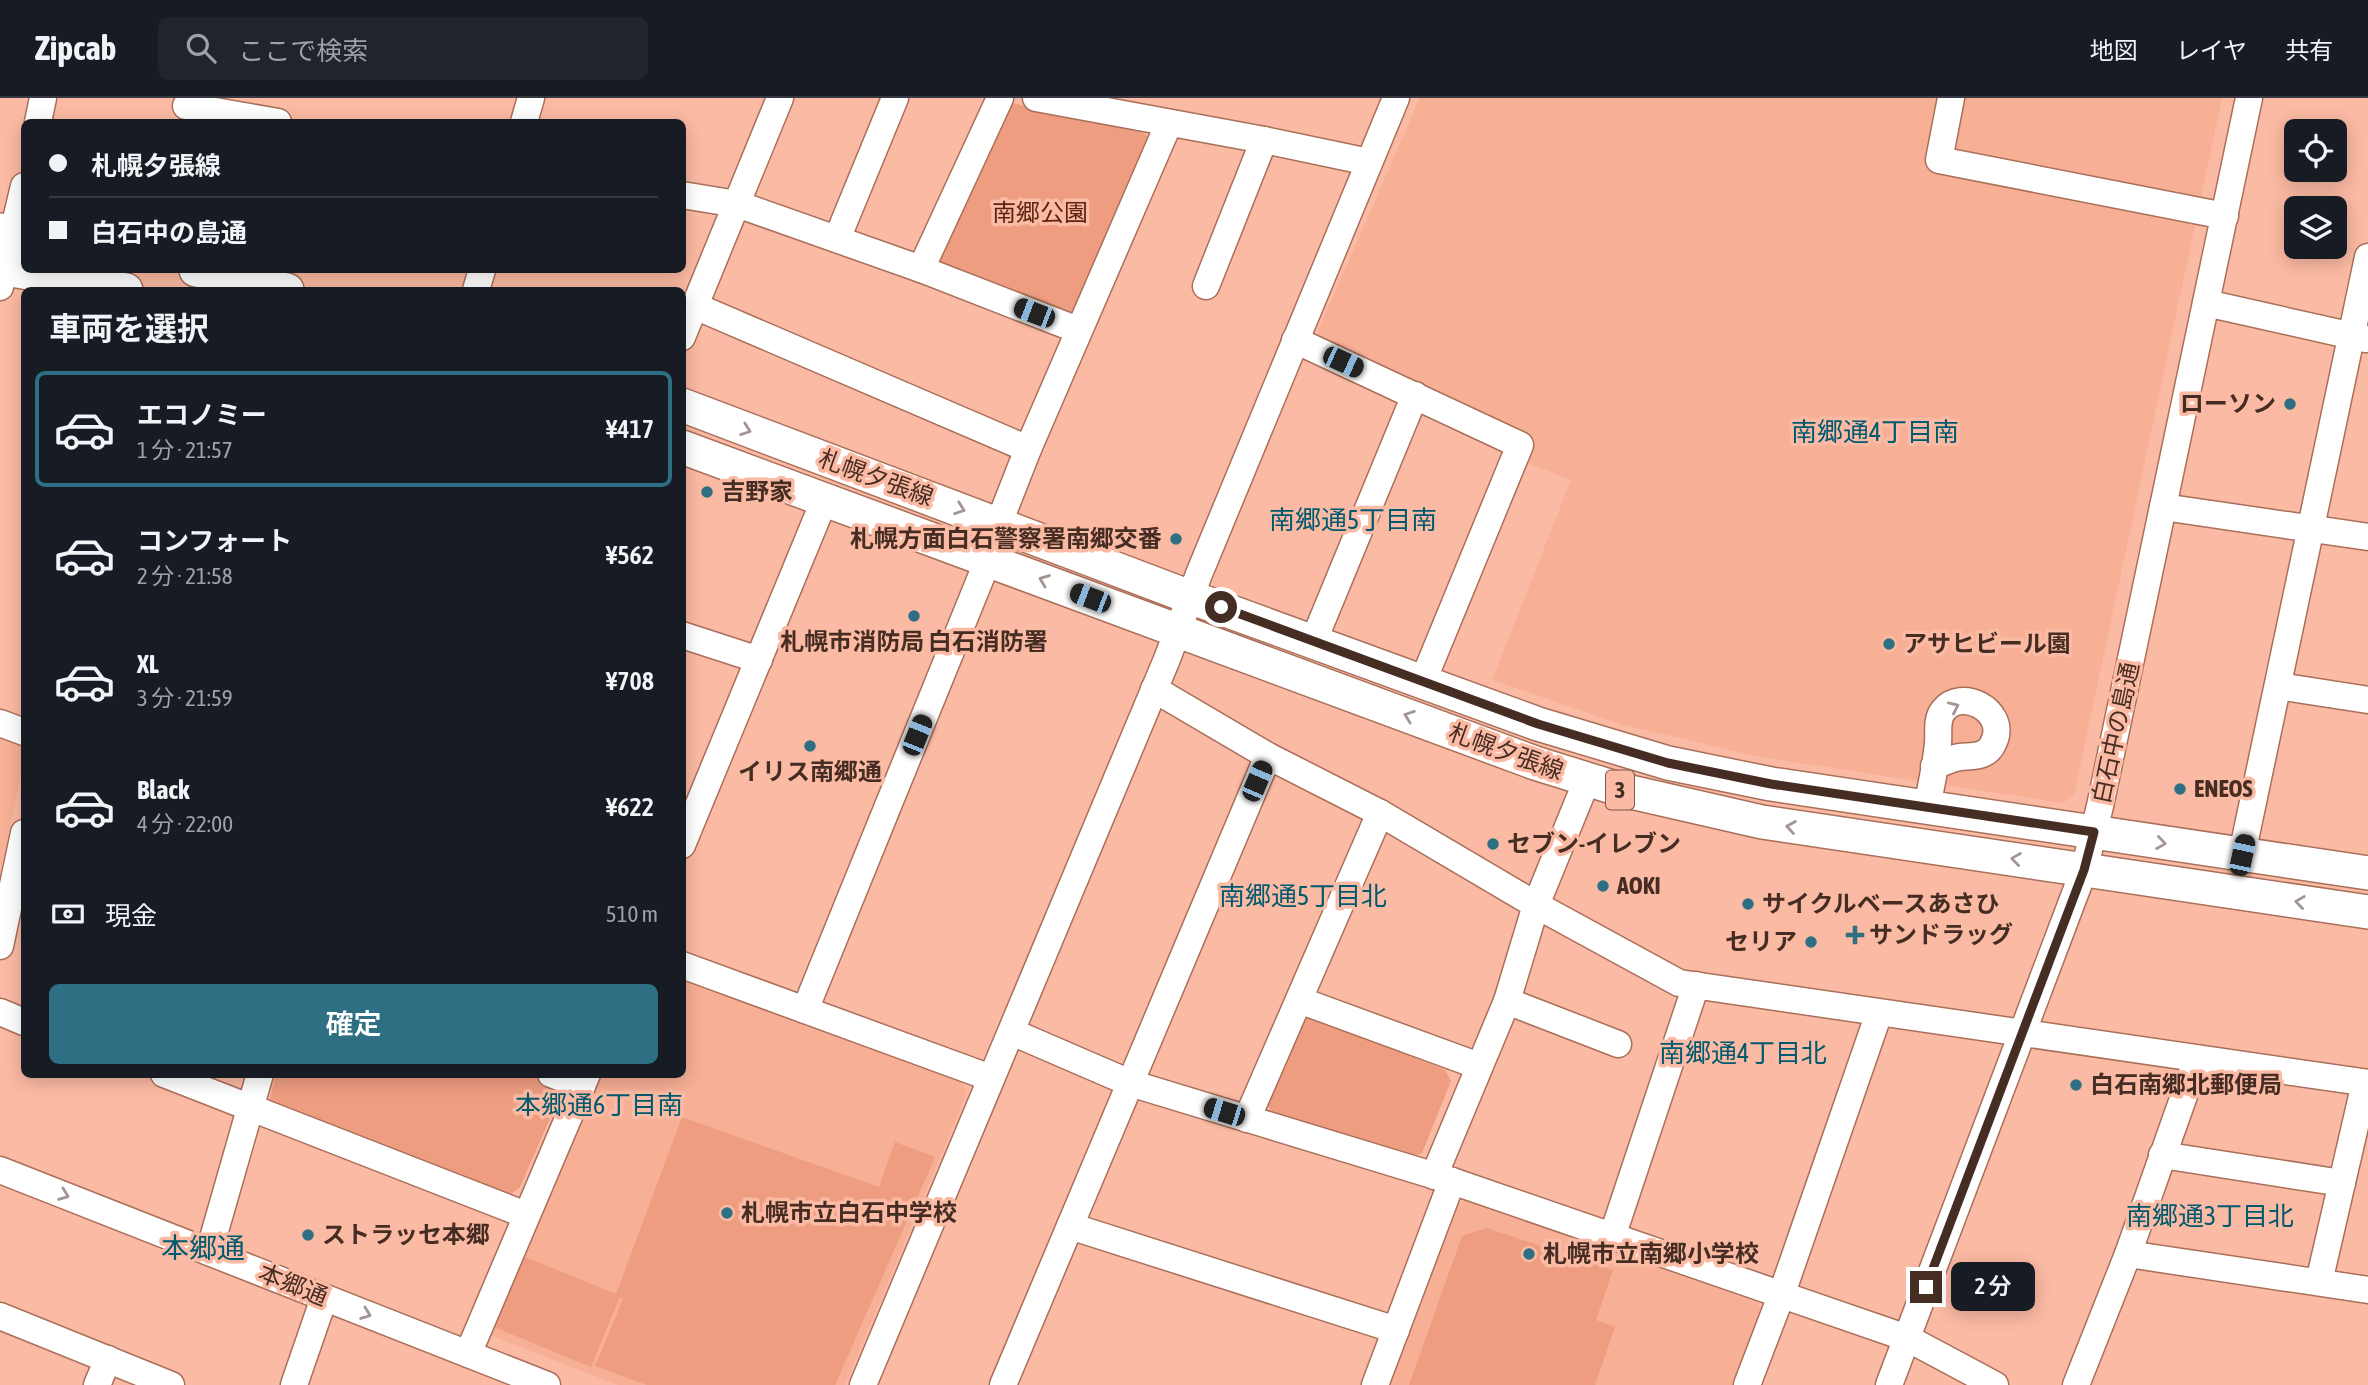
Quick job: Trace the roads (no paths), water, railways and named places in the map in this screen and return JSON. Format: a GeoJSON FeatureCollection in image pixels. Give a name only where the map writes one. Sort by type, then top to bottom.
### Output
{"type":"FeatureCollection","features":[{"type":"Feature","properties":{"kind":"main road"},"geometry":{"type":"LineString","coordinates":[[210,273],[273,287]]}},
{"type":"Feature","properties":{"kind":"main road"},"geometry":{"type":"LineString","coordinates":[[1,274],[103,287]]}},
{"type":"Feature","properties":{"kind":"main road","name":"札幌夕張線"},"geometry":{"type":"LineString","coordinates":[[686,406],[1190,597],[1586,740],[1668,763],[1771,784],[2368,873]]}},
{"type":"Feature","properties":{"kind":"main road","name":"札幌夕張線"},"geometry":{"type":"LineString","coordinates":[[686,449],[1510,754],[1662,801],[1762,822],[2368,912]]}},
{"type":"Feature","properties":{"kind":"street"},"geometry":{"type":"LineString","coordinates":[[39,119],[43,98]]}},
{"type":"Feature","properties":{"kind":"street"},"geometry":{"type":"LineString","coordinates":[[525,119],[531,98]]}},
{"type":"Feature","properties":{"kind":"street"},"geometry":{"type":"LineString","coordinates":[[686,327],[780,98]]}},
{"type":"Feature","properties":{"kind":"street"},"geometry":{"type":"LineString","coordinates":[[836,239],[895,98]]}},
{"type":"Feature","properties":{"kind":"street"},"geometry":{"type":"LineString","coordinates":[[921,269],[1000,98]]}},
{"type":"Feature","properties":{"kind":"street"},"geometry":{"type":"LineString","coordinates":[[1036,98],[1369,162]]}},
{"type":"Feature","properties":{"kind":"street"},"geometry":{"type":"LineString","coordinates":[[863,1385],[1012,1032],[1396,98]]}},
{"type":"Feature","properties":{"kind":"street"},"geometry":{"type":"LineString","coordinates":[[1951,98],[1939,160],[2225,216]]}},
{"type":"Feature","properties":{"kind":"street","name":"白石中の島通"},"geometry":{"type":"LineString","coordinates":[[1889,1385],[2084,870],[2249,98]]}},
{"type":"Feature","properties":{"kind":"street"},"geometry":{"type":"LineString","coordinates":[[185,109],[257,119]]}},
{"type":"Feature","properties":{"kind":"street"},"geometry":{"type":"LineString","coordinates":[[999,523],[1078,330],[1169,123]]}},
{"type":"Feature","properties":{"kind":"street"},"geometry":{"type":"LineString","coordinates":[[1206,286],[1264,140]]}},
{"type":"Feature","properties":{"kind":"street"},"geometry":{"type":"LineString","coordinates":[[686,196],[737,204],[921,269],[1078,330]]}},
{"type":"Feature","properties":{"kind":"street"},"geometry":{"type":"LineString","coordinates":[[1,274],[21,199]]}},
{"type":"Feature","properties":{"kind":"street"},"geometry":{"type":"LineString","coordinates":[[2242,855],[2310,528],[2360,337],[2368,257]]}},
{"type":"Feature","properties":{"kind":"street"},"geometry":{"type":"LineString","coordinates":[[2206,303],[2360,337]]}},
{"type":"Feature","properties":{"kind":"street"},"geometry":{"type":"LineString","coordinates":[[695,306],[1028,449]]}},
{"type":"Feature","properties":{"kind":"street"},"geometry":{"type":"LineString","coordinates":[[1295,340],[1520,445],[1423,681]]}},
{"type":"Feature","properties":{"kind":"street"},"geometry":{"type":"LineString","coordinates":[[1314,640],[1415,395]]}},
{"type":"Feature","properties":{"kind":"street"},"geometry":{"type":"LineString","coordinates":[[686,825],[691,801],[759,660],[824,501]]}},
{"type":"Feature","properties":{"kind":"street"},"geometry":{"type":"LineString","coordinates":[[2163,507],[2368,537]]}},
{"type":"Feature","properties":{"kind":"street"},"geometry":{"type":"LineString","coordinates":[[805,1010],[988,560]]}},
{"type":"Feature","properties":{"kind":"street"},"geometry":{"type":"LineString","coordinates":[[686,636],[759,660]]}},
{"type":"Feature","properties":{"kind":"street"},"geometry":{"type":"LineString","coordinates":[[2278,686],[2368,700]]}},
{"type":"Feature","properties":{"kind":"street"},"geometry":{"type":"LineString","coordinates":[[1154,689],[1268,756],[1380,813],[1536,905],[1679,983],[2367,1083],[2319,1282]]}},
{"type":"Feature","properties":{"kind":"street"},"geometry":{"type":"LineString","coordinates":[[0,723],[21,731]]}},
{"type":"Feature","properties":{"kind":"street"},"geometry":{"type":"LineString","coordinates":[[1003,1385],[1268,756]]}},
{"type":"Feature","properties":{"kind":"street"},"geometry":{"type":"LineString","coordinates":[[1927,807],[1934,766]]}},
{"type":"Feature","properties":{"kind":"street"},"geometry":{"type":"LineString","coordinates":[[1375,1385],[1396,1330],[1479,1066],[1507,1001],[1536,905],[1587,780]]}},
{"type":"Feature","properties":{"kind":"street"},"geometry":{"type":"LineString","coordinates":[[1247,1119],[1380,813]]}},
{"type":"Feature","properties":{"kind":"street"},"geometry":{"type":"LineString","coordinates":[[0,946],[20,877]]}},
{"type":"Feature","properties":{"kind":"street"},"geometry":{"type":"LineString","coordinates":[[686,966],[991,1078]]}},
{"type":"Feature","properties":{"kind":"street"},"geometry":{"type":"LineString","coordinates":[[1612,1237],[1696,985]]}},
{"type":"Feature","properties":{"kind":"street"},"geometry":{"type":"LineString","coordinates":[[1299,1000],[1479,1066]]}},
{"type":"Feature","properties":{"kind":"street"},"geometry":{"type":"LineString","coordinates":[[1507,1001],[1618,1044]]}},
{"type":"Feature","properties":{"kind":"street"},"geometry":{"type":"LineString","coordinates":[[0,1012],[21,1021]]}},
{"type":"Feature","properties":{"kind":"street"},"geometry":{"type":"LineString","coordinates":[[1746,1385],[1781,1296],[1879,1013]]}},
{"type":"Feature","properties":{"kind":"street"},"geometry":{"type":"LineString","coordinates":[[1012,1032],[1130,1083],[1443,1178],[1907,1338],[1995,1385]]}},
{"type":"Feature","properties":{"kind":"street"},"geometry":{"type":"LineString","coordinates":[[2076,1385],[2128,1254],[2197,1059]]}},
{"type":"Feature","properties":{"kind":"street"},"geometry":{"type":"LineString","coordinates":[[174,1078],[526,1215]]}},
{"type":"Feature","properties":{"kind":"street"},"geometry":{"type":"LineString","coordinates":[[209,1252],[259,1078]]}},
{"type":"Feature","properties":{"kind":"street"},"geometry":{"type":"LineString","coordinates":[[468,1354],[584,1080]]}},
{"type":"Feature","properties":{"kind":"street"},"geometry":{"type":"LineString","coordinates":[[2162,1155],[2342,1183]]}},
{"type":"Feature","properties":{"kind":"street","name":"本郷通"},"geometry":{"type":"LineString","coordinates":[[0,1170],[547,1385]]}},
{"type":"Feature","properties":{"kind":"street"},"geometry":{"type":"LineString","coordinates":[[1070,1226],[1396,1330]]}},
{"type":"Feature","properties":{"kind":"street"},"geometry":{"type":"LineString","coordinates":[[2128,1254],[2368,1290]]}},
{"type":"Feature","properties":{"kind":"street"},"geometry":{"type":"LineString","coordinates":[[294,1385],[324,1298]]}},
{"type":"Feature","properties":{"kind":"street"},"geometry":{"type":"LineString","coordinates":[[0,1316],[172,1385]]}},
{"type":"Feature","properties":{"kind":"street"},"geometry":{"type":"LineString","coordinates":[[97,1385],[108,1359]]}},
{"type":"Feature","properties":{"kind":"place","name":"ローソン"},"geometry":{"type":"Point","coordinates":[2290,404]}},
{"type":"Feature","properties":{"kind":"place","name":"吉野家"},"geometry":{"type":"Point","coordinates":[707,492]}},
{"type":"Feature","properties":{"kind":"place","name":"札幌方面白石警察署南郷交番"},"geometry":{"type":"Point","coordinates":[1176,539]}},
{"type":"Feature","properties":{"kind":"place","name":"札幌市消防局 白石消防署"},"geometry":{"type":"Point","coordinates":[914,616]}},
{"type":"Feature","properties":{"kind":"place","name":"アサヒビール園"},"geometry":{"type":"Point","coordinates":[1889,644]}},
{"type":"Feature","properties":{"kind":"place","name":"イリス南郷通"},"geometry":{"type":"Point","coordinates":[810,746]}},
{"type":"Feature","properties":{"kind":"place","name":"ENEOS"},"geometry":{"type":"Point","coordinates":[2180,789]}},
{"type":"Feature","properties":{"kind":"place","name":"セブン-イレブン"},"geometry":{"type":"Point","coordinates":[1493,844]}},
{"type":"Feature","properties":{"kind":"place","name":"AOKI"},"geometry":{"type":"Point","coordinates":[1603,886]}},
{"type":"Feature","properties":{"kind":"place","name":"サイクルベースあさひ"},"geometry":{"type":"Point","coordinates":[1748,904]}},
{"type":"Feature","properties":{"kind":"place","name":"サンドラッグ"},"geometry":{"type":"Point","coordinates":[1855,935]}},
{"type":"Feature","properties":{"kind":"place","name":"セリア"},"geometry":{"type":"Point","coordinates":[1811,942]}},
{"type":"Feature","properties":{"kind":"place","name":"白石南郷北郵便局"},"geometry":{"type":"Point","coordinates":[2076,1085]}},
{"type":"Feature","properties":{"kind":"place","name":"札幌市立白石中学校"},"geometry":{"type":"Point","coordinates":[727,1213]}},
{"type":"Feature","properties":{"kind":"place","name":"ストラッセ本郷"},"geometry":{"type":"Point","coordinates":[308,1235]}},
{"type":"Feature","properties":{"kind":"place","name":"札幌市立南郷小学校"},"geometry":{"type":"Point","coordinates":[1529,1254]}},
{"type":"Feature","properties":{"kind":"district","name":"南郷通4丁目南"},"geometry":{"type":"Point","coordinates":[1875,432]}},
{"type":"Feature","properties":{"kind":"district","name":"南郷通5丁目南"},"geometry":{"type":"Point","coordinates":[1353,520]}},
{"type":"Feature","properties":{"kind":"district","name":"南郷通5丁目北"},"geometry":{"type":"Point","coordinates":[1303,896]}},
{"type":"Feature","properties":{"kind":"district","name":"南郷通4丁目北"},"geometry":{"type":"Point","coordinates":[1743,1053]}},
{"type":"Feature","properties":{"kind":"district","name":"本郷通6丁目南"},"geometry":{"type":"Point","coordinates":[599,1105]}},
{"type":"Feature","properties":{"kind":"district","name":"南郷通3丁目北"},"geometry":{"type":"Point","coordinates":[2210,1216]}},
{"type":"Feature","properties":{"kind":"district","name":"本郷通"},"geometry":{"type":"Point","coordinates":[203,1248]}},
{"type":"Feature","properties":{"kind":"park label","name":"南郷公園"},"geometry":{"type":"Point","coordinates":[1040,213]}}]}
